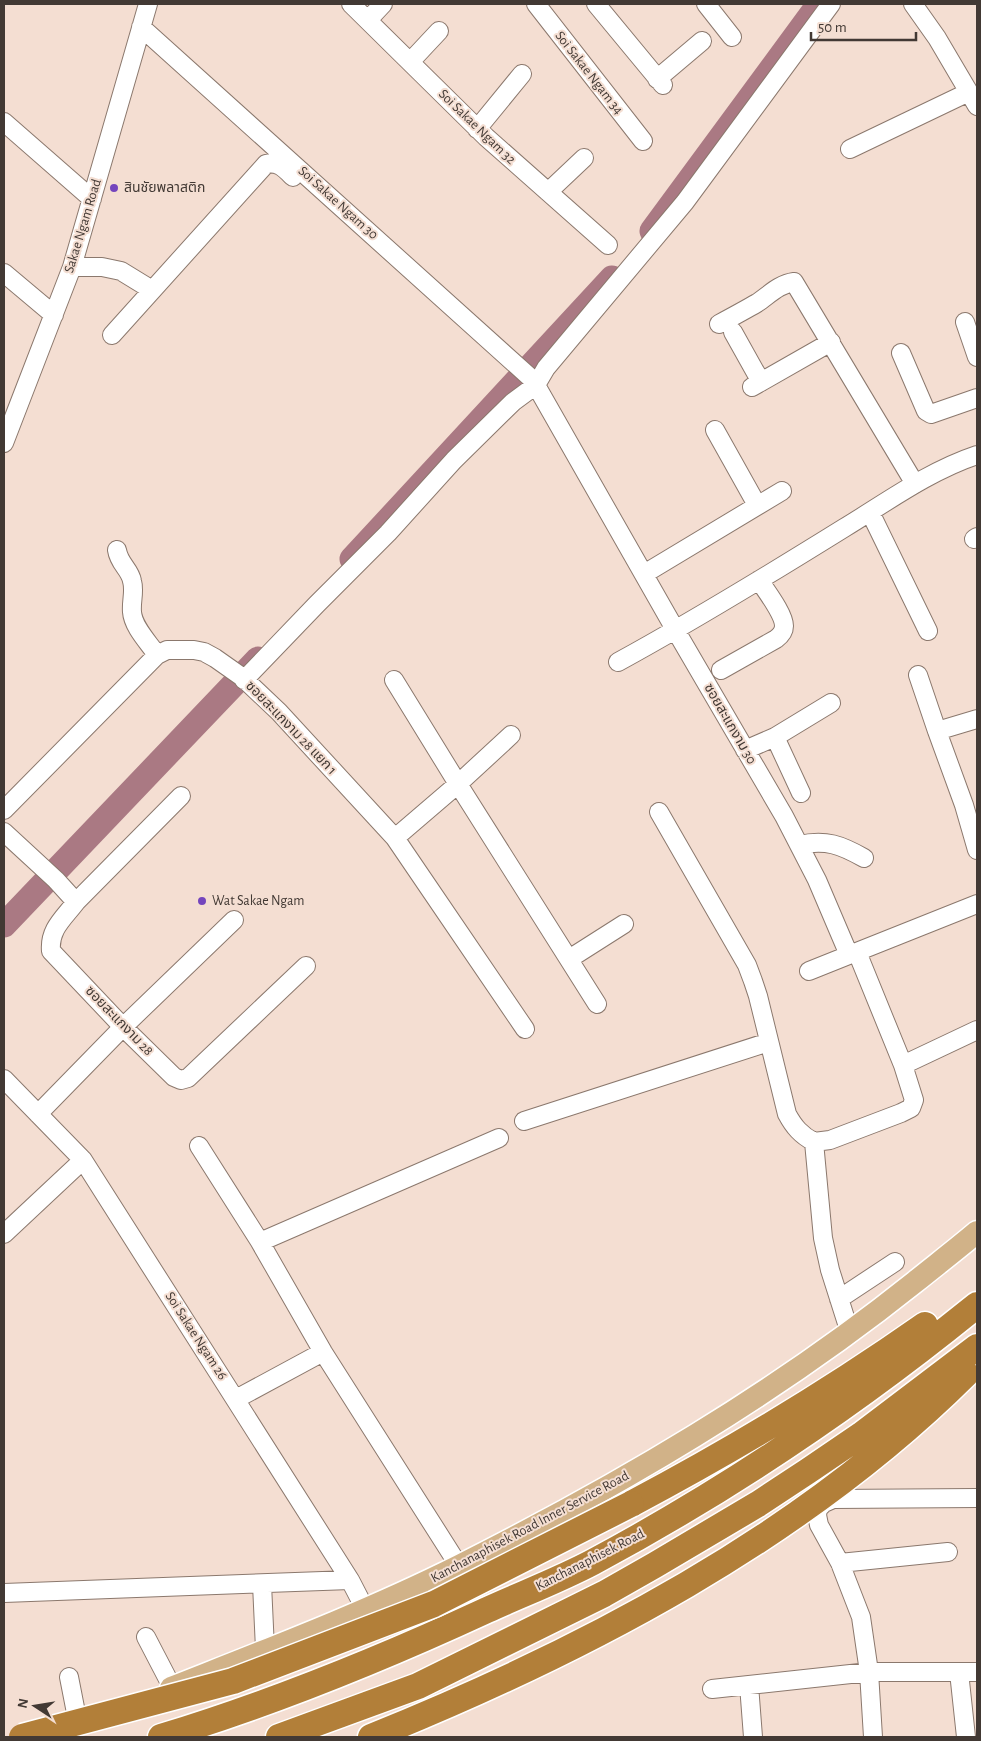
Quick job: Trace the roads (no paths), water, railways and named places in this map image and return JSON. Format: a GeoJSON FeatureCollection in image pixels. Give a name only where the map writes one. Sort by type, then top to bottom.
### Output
{"type":"FeatureCollection","features":[{"type":"Feature","properties":{"kind":"highway"},"geometry":{"type":"LineString","coordinates":[[22,1737],[233,1681],[434,1604],[631,1504],[764,1430],[855,1373],[977,1288]]}},
{"type":"Feature","properties":{"kind":"highway","name":"Kanchanaphisek Road"},"geometry":{"type":"LineString","coordinates":[[161,1737],[221,1719],[401,1650],[591,1563],[693,1504],[791,1442],[897,1368],[977,1305]]}},
{"type":"Feature","properties":{"kind":"highway"},"geometry":{"type":"LineString","coordinates":[[279,1737],[418,1686],[604,1594],[750,1509],[808,1471],[868,1430],[977,1347]]}},
{"type":"Feature","properties":{"kind":"highway"},"geometry":{"type":"LineString","coordinates":[[371,1737],[533,1666],[621,1621],[718,1565],[778,1526],[850,1474],[909,1427],[977,1363]]}},
{"type":"Feature","properties":{"kind":"main road","name":"Kanchanaphisek Road Inner Service Road"},"geometry":{"type":"LineString","coordinates":[[36,1737],[172,1687],[365,1609],[458,1566],[629,1476],[741,1408],[850,1333],[977,1232]]}},
{"type":"Feature","properties":{"kind":"street","name":"Sakae Ngam Road"},"geometry":{"type":"LineString","coordinates":[[5,436],[72,267],[148,4]]}},
{"type":"Feature","properties":{"kind":"street","name":"Soi Sakae Ngam 32"},"geometry":{"type":"LineString","coordinates":[[351,4],[477,129],[608,245]]}},
{"type":"Feature","properties":{"kind":"street"},"geometry":{"type":"LineString","coordinates":[[368,20],[382,4]]}},
{"type":"Feature","properties":{"kind":"street","name":"Soi Sakae Ngam 34"},"geometry":{"type":"LineString","coordinates":[[536,4],[643,141]]}},
{"type":"Feature","properties":{"kind":"street"},"geometry":{"type":"LineString","coordinates":[[596,4],[660,82],[702,41]]}},
{"type":"Feature","properties":{"kind":"street"},"geometry":{"type":"LineString","coordinates":[[706,4],[732,37]]}},
{"type":"Feature","properties":{"kind":"street"},"geometry":{"type":"LineString","coordinates":[[243,679],[388,533],[454,460],[535,382],[685,202],[831,4]]}},
{"type":"Feature","properties":{"kind":"street"},"geometry":{"type":"LineString","coordinates":[[850,148],[973,99],[937,38],[913,4]]}},
{"type":"Feature","properties":{"kind":"street","name":"Soi Sakae Ngam 30"},"geometry":{"type":"LineString","coordinates":[[142,27],[510,357],[535,382]]}},
{"type":"Feature","properties":{"kind":"street"},"geometry":{"type":"LineString","coordinates":[[410,62],[439,31]]}},
{"type":"Feature","properties":{"kind":"street"},"geometry":{"type":"LineString","coordinates":[[477,129],[522,74]]}},
{"type":"Feature","properties":{"kind":"street"},"geometry":{"type":"LineString","coordinates":[[4,122],[92,199]]}},
{"type":"Feature","properties":{"kind":"street"},"geometry":{"type":"LineString","coordinates":[[548,192],[584,158]]}},
{"type":"Feature","properties":{"kind":"street"},"geometry":{"type":"LineString","coordinates":[[112,335],[266,164],[279,164],[370,246]]}},
{"type":"Feature","properties":{"kind":"street"},"geometry":{"type":"LineString","coordinates":[[72,267],[121,270],[152,290]]}},
{"type":"Feature","properties":{"kind":"street"},"geometry":{"type":"LineString","coordinates":[[4,273],[54,315]]}},
{"type":"Feature","properties":{"kind":"street"},"geometry":{"type":"LineString","coordinates":[[831,342],[756,384],[726,328],[756,303],[778,288],[786,283],[794,282],[831,342],[915,484]]}},
{"type":"Feature","properties":{"kind":"street"},"geometry":{"type":"LineString","coordinates":[[964,322],[977,357]]}},
{"type":"Feature","properties":{"kind":"street"},"geometry":{"type":"LineString","coordinates":[[901,353],[926,411],[931,414],[977,398]]}},
{"type":"Feature","properties":{"kind":"street","name":"ซอยสะแกงาม 30"},"geometry":{"type":"LineString","coordinates":[[535,382],[676,631],[784,816],[853,953],[903,1066],[914,1100],[911,1108],[830,1140],[814,1142]]}},
{"type":"Feature","properties":{"kind":"street"},"geometry":{"type":"LineString","coordinates":[[715,430],[757,505]]}},
{"type":"Feature","properties":{"kind":"street"},"geometry":{"type":"LineString","coordinates":[[618,662],[676,631],[915,484],[957,462],[977,455]]}},
{"type":"Feature","properties":{"kind":"street"},"geometry":{"type":"LineString","coordinates":[[644,574],[782,491]]}},
{"type":"Feature","properties":{"kind":"street"},"geometry":{"type":"LineString","coordinates":[[870,512],[928,631]]}},
{"type":"Feature","properties":{"kind":"street"},"geometry":{"type":"LineString","coordinates":[[4,810],[157,655],[138,627],[132,612],[134,594],[132,579],[118,560],[117,550]]}},
{"type":"Feature","properties":{"kind":"street"},"geometry":{"type":"LineString","coordinates":[[721,670],[776,639],[781,634],[784,626],[782,616],[759,580]]}},
{"type":"Feature","properties":{"kind":"street","name":"ซอยสะแกงาม 28 แยก 1"},"geometry":{"type":"LineString","coordinates":[[157,655],[167,650],[204,652],[225,664],[279,712],[395,838],[525,1029]]}},
{"type":"Feature","properties":{"kind":"street"},"geometry":{"type":"LineString","coordinates":[[918,675],[964,806],[977,850]]}},
{"type":"Feature","properties":{"kind":"street"},"geometry":{"type":"LineString","coordinates":[[394,680],[598,1004]]}},
{"type":"Feature","properties":{"kind":"street"},"geometry":{"type":"LineString","coordinates":[[745,750],[775,737],[831,703]]}},
{"type":"Feature","properties":{"kind":"street"},"geometry":{"type":"LineString","coordinates":[[937,731],[977,719]]}},
{"type":"Feature","properties":{"kind":"street"},"geometry":{"type":"LineString","coordinates":[[395,838],[511,735]]}},
{"type":"Feature","properties":{"kind":"street"},"geometry":{"type":"LineString","coordinates":[[775,737],[801,793]]}},
{"type":"Feature","properties":{"kind":"street","name":"ซอยสะแกงาม 28"},"geometry":{"type":"LineString","coordinates":[[181,796],[76,902],[52,932],[51,951],[123,1027],[174,1077],[181,1080],[188,1078],[306,966]]}},
{"type":"Feature","properties":{"kind":"street"},"geometry":{"type":"LineString","coordinates":[[659,812],[747,966],[758,996],[787,1114],[793,1125],[802,1135],[814,1142],[823,1238],[830,1270],[850,1333]]}},
{"type":"Feature","properties":{"kind":"street"},"geometry":{"type":"LineString","coordinates":[[4,832],[56,880],[76,902]]}},
{"type":"Feature","properties":{"kind":"street"},"geometry":{"type":"LineString","coordinates":[[799,845],[816,842],[832,844],[845,847],[864,858]]}},
{"type":"Feature","properties":{"kind":"street"},"geometry":{"type":"LineString","coordinates":[[809,971],[977,904]]}},
{"type":"Feature","properties":{"kind":"street"},"geometry":{"type":"LineString","coordinates":[[38,1114],[123,1027],[234,920]]}},
{"type":"Feature","properties":{"kind":"street"},"geometry":{"type":"LineString","coordinates":[[569,959],[624,924]]}},
{"type":"Feature","properties":{"kind":"street"},"geometry":{"type":"LineString","coordinates":[[903,1066],[977,1030]]}},
{"type":"Feature","properties":{"kind":"street"},"geometry":{"type":"LineString","coordinates":[[524,1121],[769,1042]]}},
{"type":"Feature","properties":{"kind":"street","name":"Soi Sakae Ngam 26"},"geometry":{"type":"LineString","coordinates":[[4,1079],[83,1160],[350,1580],[365,1609]]}},
{"type":"Feature","properties":{"kind":"street"},"geometry":{"type":"LineString","coordinates":[[260,1242],[499,1138]]}},
{"type":"Feature","properties":{"kind":"street"},"geometry":{"type":"LineString","coordinates":[[198,1146],[260,1242],[323,1352],[458,1566]]}},
{"type":"Feature","properties":{"kind":"street"},"geometry":{"type":"LineString","coordinates":[[4,1234],[83,1160]]}},
{"type":"Feature","properties":{"kind":"street"},"geometry":{"type":"LineString","coordinates":[[839,1299],[895,1262]]}},
{"type":"Feature","properties":{"kind":"street"},"geometry":{"type":"LineString","coordinates":[[236,1399],[323,1352]]}},
{"type":"Feature","properties":{"kind":"street"},"geometry":{"type":"LineString","coordinates":[[874,1737],[869,1672],[861,1617],[840,1563],[819,1525],[818,1509],[824,1503],[833,1499],[977,1498]]}},
{"type":"Feature","properties":{"kind":"street"},"geometry":{"type":"LineString","coordinates":[[840,1563],[948,1552]]}},
{"type":"Feature","properties":{"kind":"street"},"geometry":{"type":"LineString","coordinates":[[4,1593],[350,1580]]}},
{"type":"Feature","properties":{"kind":"street"},"geometry":{"type":"LineString","coordinates":[[262,1584],[265,1650]]}},
{"type":"Feature","properties":{"kind":"street"},"geometry":{"type":"LineString","coordinates":[[146,1637],[172,1687]]}},
{"type":"Feature","properties":{"kind":"street"},"geometry":{"type":"LineString","coordinates":[[712,1689],[869,1672],[977,1672]]}},
{"type":"Feature","properties":{"kind":"street"},"geometry":{"type":"LineString","coordinates":[[958,1672],[966,1737]]}},
{"type":"Feature","properties":{"kind":"street"},"geometry":{"type":"LineString","coordinates":[[68,1677],[78,1723]]}},
{"type":"Feature","properties":{"kind":"street"},"geometry":{"type":"LineString","coordinates":[[749,1685],[753,1737]]}},
{"type":"Feature","properties":{"kind":"waterway"},"geometry":{"type":"LineString","coordinates":[[652,231],[819,4]]}},
{"type":"Feature","properties":{"kind":"waterway"},"geometry":{"type":"LineString","coordinates":[[352,559],[612,278]]}},
{"type":"Feature","properties":{"kind":"waterway"},"geometry":{"type":"LineString","coordinates":[[4,925],[258,659]]}},
{"type":"Feature","properties":{"kind":"place","name":"สินชัยพลาสติก"},"geometry":{"type":"Point","coordinates":[114,188]}},
{"type":"Feature","properties":{"kind":"place","name":"Wat Sakae Ngam"},"geometry":{"type":"Point","coordinates":[202,901]}}]}
